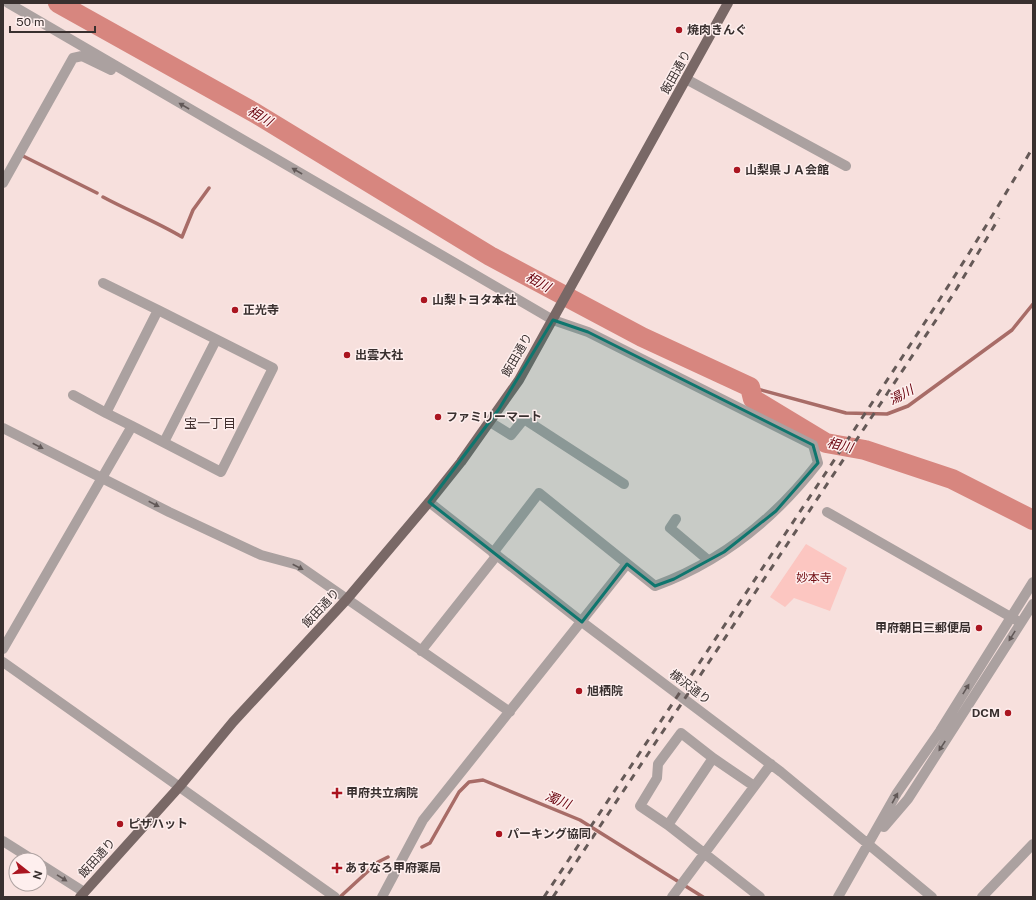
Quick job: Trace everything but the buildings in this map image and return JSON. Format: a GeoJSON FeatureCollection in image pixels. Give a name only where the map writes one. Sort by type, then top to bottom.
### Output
{"type":"FeatureCollection","features":[{"type":"Feature","properties":{"kind":"main road","name":"飯田通り"},"geometry":{"type":"LineString","coordinates":[[82,894],[180,786],[233,722],[347,599],[429,502],[490,422],[519,380],[728,3]]}},
{"type":"Feature","properties":{"kind":"street"},"geometry":{"type":"LineString","coordinates":[[8,3],[554,318],[588,332],[813,445],[818,463],[797,490],[776,511],[724,552],[674,579],[655,586],[539,493],[495,554],[421,651]]}},
{"type":"Feature","properties":{"kind":"street"},"geometry":{"type":"LineString","coordinates":[[3,183],[73,58],[82,56],[123,75],[147,84]]}},
{"type":"Feature","properties":{"kind":"street"},"geometry":{"type":"LineString","coordinates":[[686,79],[846,166]]}},
{"type":"Feature","properties":{"kind":"street"},"geometry":{"type":"LineString","coordinates":[[73,395],[221,472],[273,368],[103,283]]}},
{"type":"Feature","properties":{"kind":"street"},"geometry":{"type":"LineString","coordinates":[[106,412],[158,310]]}},
{"type":"Feature","properties":{"kind":"street"},"geometry":{"type":"LineString","coordinates":[[164,442],[216,340]]}},
{"type":"Feature","properties":{"kind":"street"},"geometry":{"type":"LineString","coordinates":[[490,422],[512,435],[524,420],[624,484]]}},
{"type":"Feature","properties":{"kind":"street"},"geometry":{"type":"LineString","coordinates":[[3,649],[132,426]]}},
{"type":"Feature","properties":{"kind":"street"},"geometry":{"type":"LineString","coordinates":[[3,428],[261,555],[298,565],[510,712]]}},
{"type":"Feature","properties":{"kind":"street","name":"横沢通り"},"geometry":{"type":"LineString","coordinates":[[429,502],[582,622],[770,764],[870,844],[932,897]]}},
{"type":"Feature","properties":{"kind":"street"},"geometry":{"type":"LineString","coordinates":[[827,512],[1020,623]]}},
{"type":"Feature","properties":{"kind":"street"},"geometry":{"type":"LineString","coordinates":[[676,520],[670,528],[708,560]]}},
{"type":"Feature","properties":{"kind":"street"},"geometry":{"type":"LineString","coordinates":[[382,897],[423,820],[627,564]]}},
{"type":"Feature","properties":{"kind":"street"},"geometry":{"type":"LineString","coordinates":[[838,897],[870,844],[897,793],[940,731],[1033,582]]}},
{"type":"Feature","properties":{"kind":"street"},"geometry":{"type":"LineString","coordinates":[[870,844],[908,799],[1033,604]]}},
{"type":"Feature","properties":{"kind":"street"},"geometry":{"type":"LineString","coordinates":[[3,662],[97,730],[180,786],[336,897]]}},
{"type":"Feature","properties":{"kind":"street"},"geometry":{"type":"LineString","coordinates":[[754,786],[713,758],[681,733],[658,764],[657,778],[640,806],[668,825],[760,897]]}},
{"type":"Feature","properties":{"kind":"street"},"geometry":{"type":"LineString","coordinates":[[668,825],[713,758]]}},
{"type":"Feature","properties":{"kind":"street"},"geometry":{"type":"LineString","coordinates":[[672,897],[770,764]]}},
{"type":"Feature","properties":{"kind":"street"},"geometry":{"type":"LineString","coordinates":[[3,841],[20,852]]}},
{"type":"Feature","properties":{"kind":"street"},"geometry":{"type":"LineString","coordinates":[[982,897],[1033,844]]}},
{"type":"Feature","properties":{"kind":"street"},"geometry":{"type":"LineString","coordinates":[[48,870],[82,894]]}},
{"type":"Feature","properties":{"kind":"highlighted area"},"geometry":{"type":"Polygon","coordinates":[[[553,320],[588,332],[813,445],[818,463],[776,511],[724,552],[674,579],[655,586],[627,564],[582,622],[429,502],[499,409],[553,320]]]}},
{"type":"Feature","properties":{"kind":"green space","name":"妙本寺"},"geometry":{"type":"Polygon","coordinates":[[[806,544],[847,568],[830,611],[794,598],[785,607],[770,597],[806,544]]]}},
{"type":"Feature","properties":{"kind":"waterway","name":"相川"},"geometry":{"type":"LineString","coordinates":[[58,3],[255,113],[490,256],[642,337],[750,387],[753,399],[826,443],[865,450],[952,479],[1033,520]]}},
{"type":"Feature","properties":{"kind":"waterway"},"geometry":{"type":"LineString","coordinates":[[19,154],[97,193]]}},
{"type":"Feature","properties":{"kind":"waterway"},"geometry":{"type":"LineString","coordinates":[[103,197],[163,226],[182,237],[193,210],[209,188]]}},
{"type":"Feature","properties":{"kind":"waterway","name":"湯川"},"geometry":{"type":"LineString","coordinates":[[750,387],[846,413],[887,414],[908,406],[1012,330],[1033,304]]}},
{"type":"Feature","properties":{"kind":"waterway","name":"濁川"},"geometry":{"type":"LineString","coordinates":[[422,847],[430,843],[459,792],[469,782],[483,780],[580,820],[703,897]]}},
{"type":"Feature","properties":{"kind":"waterway","name":"濁川"},"geometry":{"type":"LineString","coordinates":[[340,897],[378,862],[388,857]]}},
{"type":"Feature","properties":{"kind":"railway"},"geometry":{"type":"LineString","coordinates":[[544,897],[904,354],[983,231],[1033,147]]}},
{"type":"Feature","properties":{"kind":"railway"},"geometry":{"type":"LineString","coordinates":[[553,897],[954,293],[999,218]]}},
{"type":"Feature","properties":{"kind":"place","name":"焼肉きんぐ"},"geometry":{"type":"Point","coordinates":[679,30]}},
{"type":"Feature","properties":{"kind":"place","name":"山梨県ＪＡ会館"},"geometry":{"type":"Point","coordinates":[737,170]}},
{"type":"Feature","properties":{"kind":"place","name":"山梨トヨタ本社"},"geometry":{"type":"Point","coordinates":[424,300]}},
{"type":"Feature","properties":{"kind":"place","name":"正光寺"},"geometry":{"type":"Point","coordinates":[235,310]}},
{"type":"Feature","properties":{"kind":"place","name":"出雲大社"},"geometry":{"type":"Point","coordinates":[347,355]}},
{"type":"Feature","properties":{"kind":"place","name":"ファミリーマート"},"geometry":{"type":"Point","coordinates":[438,417]}},
{"type":"Feature","properties":{"kind":"place","name":"甲府朝日三郵便局"},"geometry":{"type":"Point","coordinates":[979,628]}},
{"type":"Feature","properties":{"kind":"place","name":"旭栖院"},"geometry":{"type":"Point","coordinates":[579,691]}},
{"type":"Feature","properties":{"kind":"place","name":"DCM"},"geometry":{"type":"Point","coordinates":[1008,713]}},
{"type":"Feature","properties":{"kind":"place","name":"甲府共立病院"},"geometry":{"type":"Point","coordinates":[337,793]}},
{"type":"Feature","properties":{"kind":"place","name":"ピザハット"},"geometry":{"type":"Point","coordinates":[120,824]}},
{"type":"Feature","properties":{"kind":"place","name":"パーキング協同"},"geometry":{"type":"Point","coordinates":[499,834]}},
{"type":"Feature","properties":{"kind":"place","name":"あすなろ甲府薬局"},"geometry":{"type":"Point","coordinates":[337,868]}},
{"type":"Feature","properties":{"kind":"district","name":"宝一丁目"},"geometry":{"type":"Point","coordinates":[210,423]}}]}
